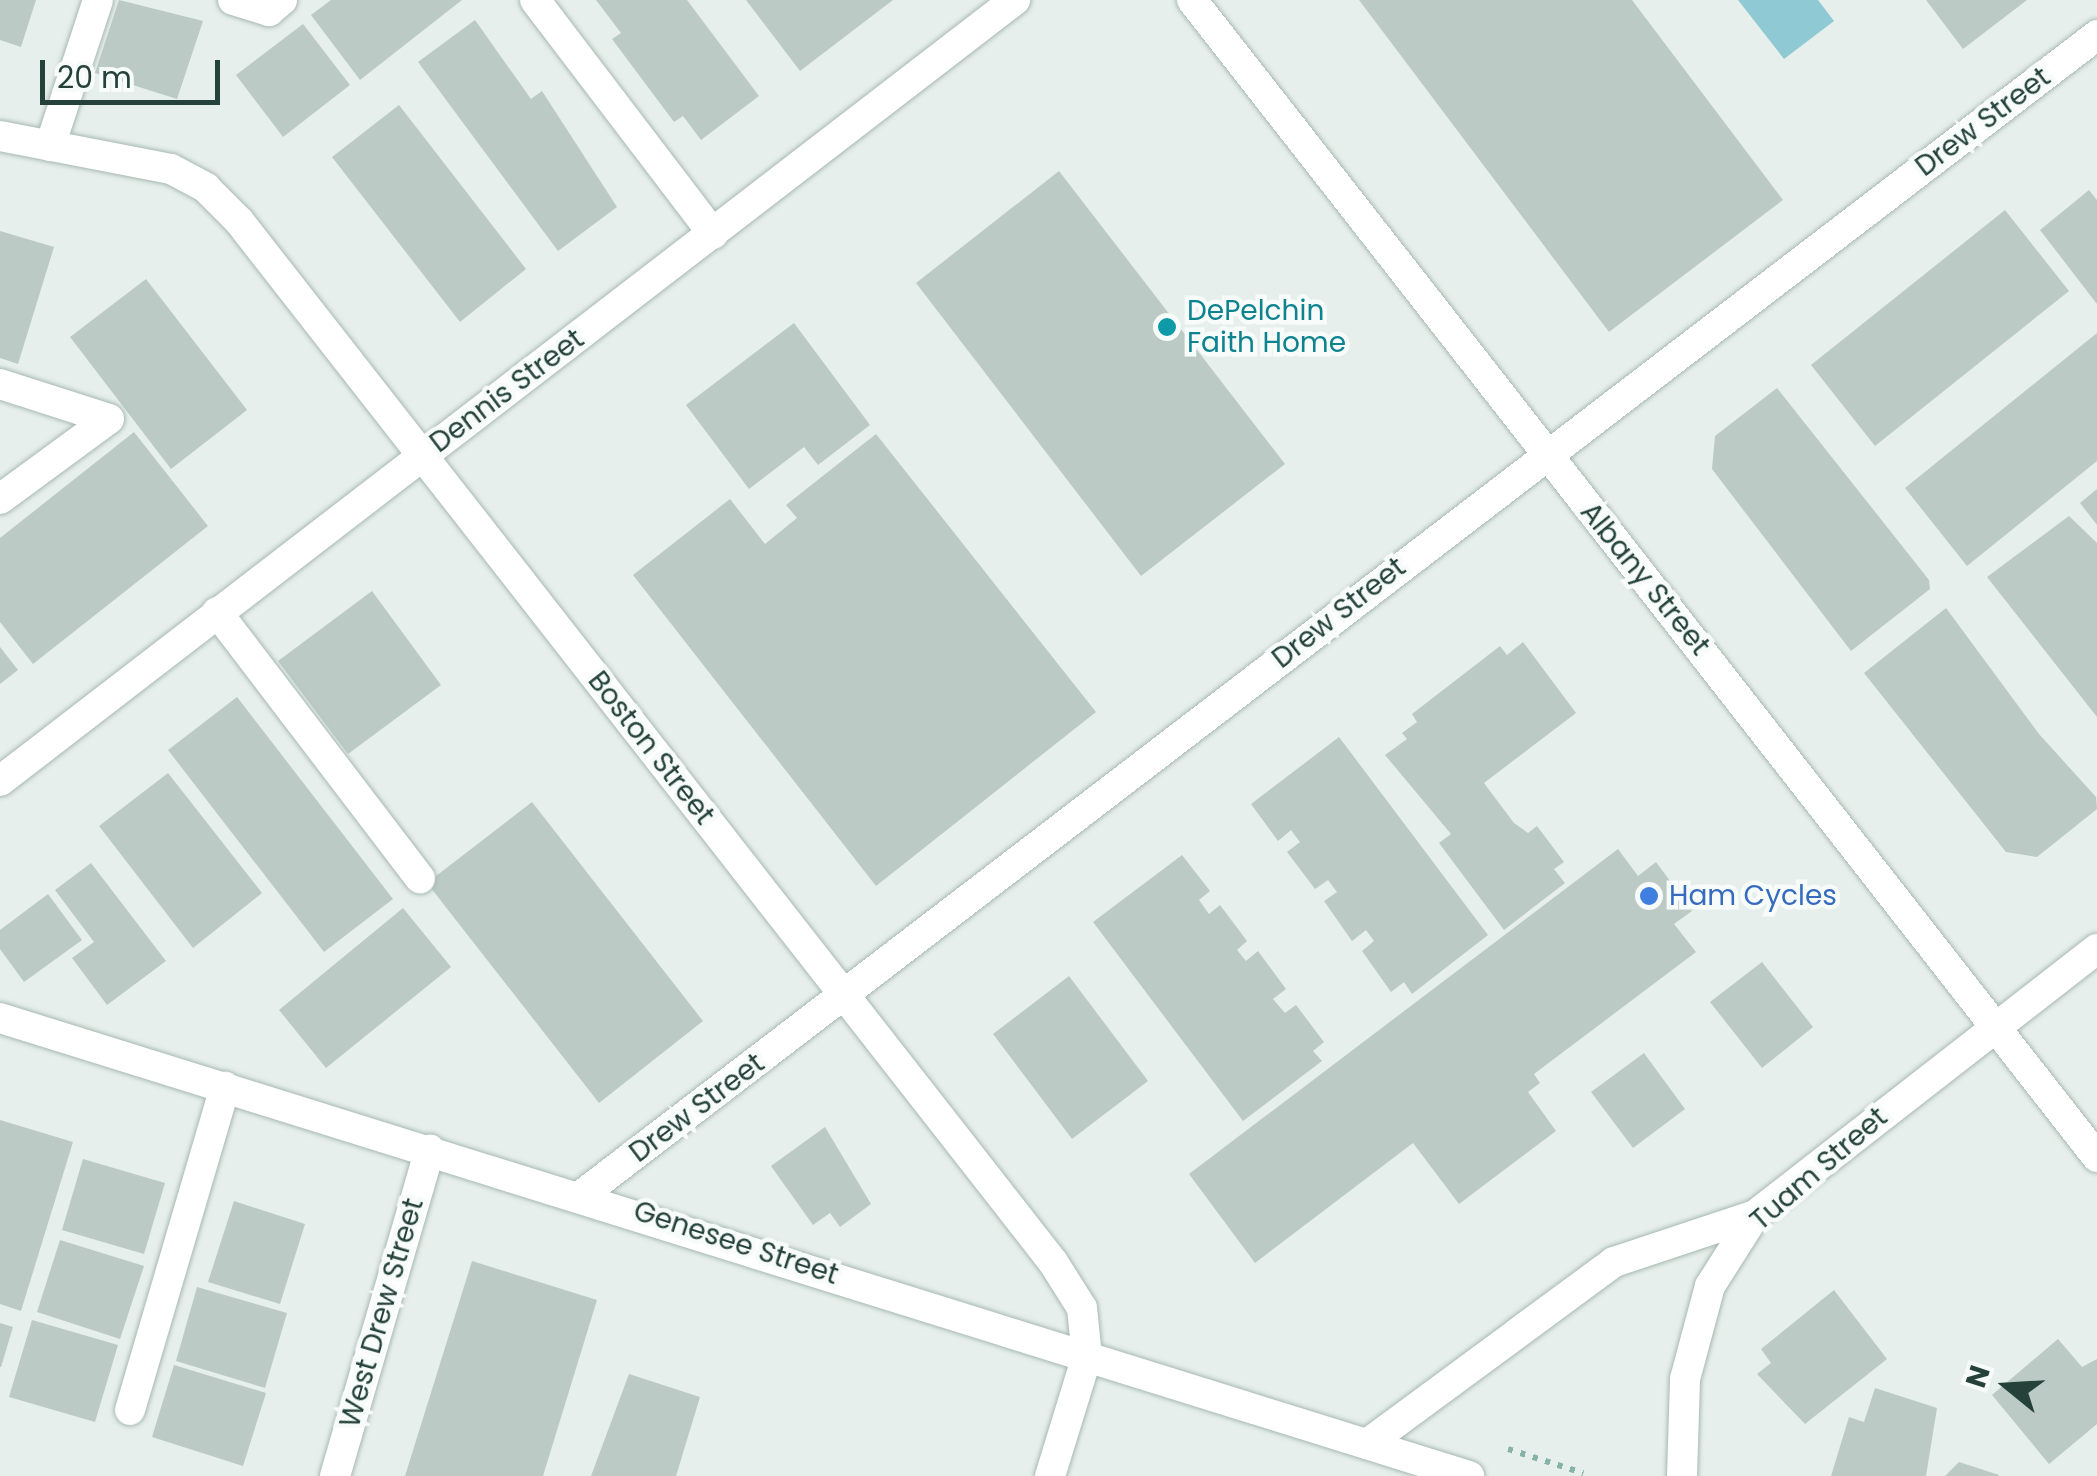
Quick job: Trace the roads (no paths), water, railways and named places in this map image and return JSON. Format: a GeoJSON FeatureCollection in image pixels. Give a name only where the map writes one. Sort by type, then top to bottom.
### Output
{"type":"FeatureCollection","features":[{"type":"Feature","properties":{"kind":"street"},"geometry":{"type":"LineString","coordinates":[[50,146],[98,0]]}},
{"type":"Feature","properties":{"kind":"street"},"geometry":{"type":"LineString","coordinates":[[233,0],[269,11],[282,0]]}},
{"type":"Feature","properties":{"kind":"street"},"geometry":{"type":"LineString","coordinates":[[535,0],[713,234]]}},
{"type":"Feature","properties":{"kind":"street","name":"Dennis Street"},"geometry":{"type":"LineString","coordinates":[[0,780],[1014,0]]}},
{"type":"Feature","properties":{"kind":"street","name":"Albany Street"},"geometry":{"type":"LineString","coordinates":[[1192,0],[1544,454],[1996,1023],[2097,1157]]}},
{"type":"Feature","properties":{"kind":"street","name":"Drew Street"},"geometry":{"type":"LineString","coordinates":[[583,1194],[1544,454],[2097,35]]}},
{"type":"Feature","properties":{"kind":"street","name":"Boston Street"},"geometry":{"type":"LineString","coordinates":[[0,136],[171,170],[206,188],[239,221],[1053,1262],[1082,1308],[1087,1356]]}},
{"type":"Feature","properties":{"kind":"street"},"geometry":{"type":"LineString","coordinates":[[0,384],[109,419],[0,499]]}},
{"type":"Feature","properties":{"kind":"street"},"geometry":{"type":"LineString","coordinates":[[218,612],[420,878]]}},
{"type":"Feature","properties":{"kind":"street","name":"Tuam Street"},"geometry":{"type":"LineString","coordinates":[[1682,1476],[1685,1379],[1710,1286],[1755,1216],[1996,1023],[2097,949]]}},
{"type":"Feature","properties":{"kind":"street","name":"Genesee Street"},"geometry":{"type":"LineString","coordinates":[[1,1020],[583,1194],[1469,1476]]}},
{"type":"Feature","properties":{"kind":"street"},"geometry":{"type":"LineString","coordinates":[[130,1410],[225,1086]]}},
{"type":"Feature","properties":{"kind":"street","name":"West Drew Street"},"geometry":{"type":"LineString","coordinates":[[334,1476],[430,1150]]}},
{"type":"Feature","properties":{"kind":"street"},"geometry":{"type":"LineString","coordinates":[[1368,1444],[1614,1262],[1755,1216]]}},
{"type":"Feature","properties":{"kind":"street"},"geometry":{"type":"LineString","coordinates":[[1050,1476],[1087,1356]]}},
{"type":"Feature","properties":{"kind":"water"},"geometry":{"type":"Polygon","coordinates":[[[1738,0],[1818,0],[1834,21],[1784,59],[1738,0]]]}},
{"type":"Feature","properties":{"kind":"place","name":"DePelchin Faith Home"},"geometry":{"type":"Point","coordinates":[1167,327]}},
{"type":"Feature","properties":{"kind":"place","name":"Ham Cycles"},"geometry":{"type":"Point","coordinates":[1649,896]}}]}
